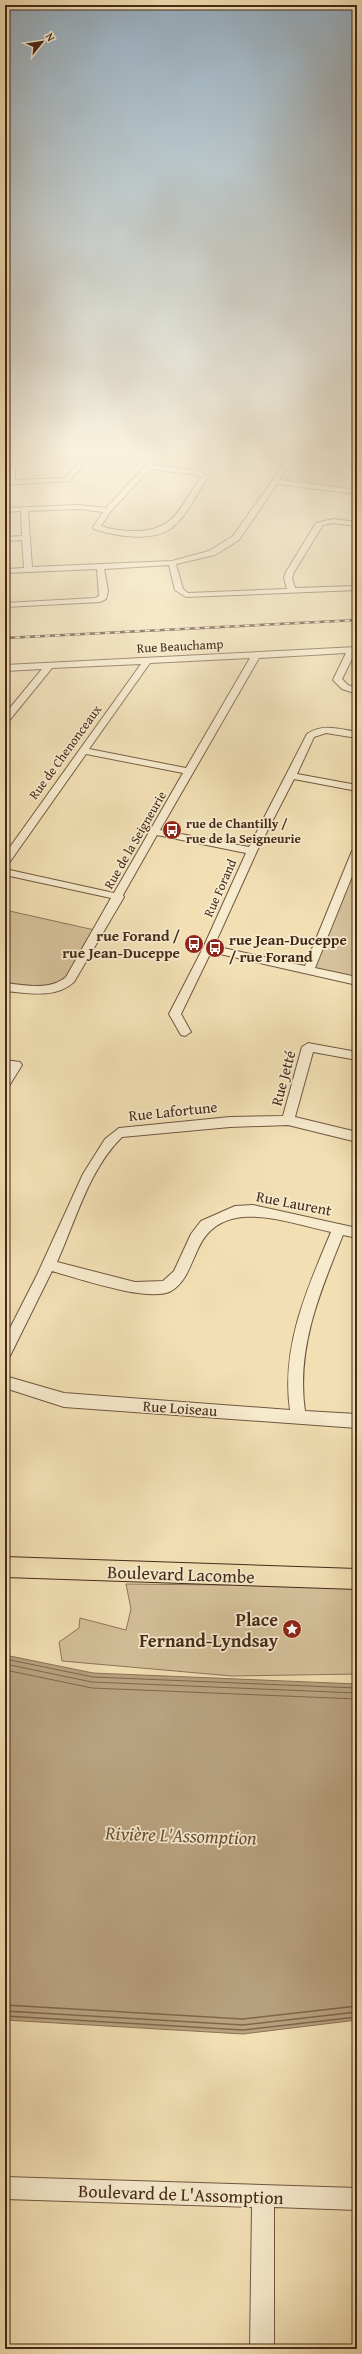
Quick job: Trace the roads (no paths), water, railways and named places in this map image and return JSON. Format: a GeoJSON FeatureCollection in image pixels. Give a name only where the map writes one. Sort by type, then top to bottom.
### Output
{"type":"FeatureCollection","features":[{"type":"Feature","properties":{"kind":"main road","name":"Boulevard Lacombe"},"geometry":{"type":"LineString","coordinates":[[5,1567],[357,1579]]}},
{"type":"Feature","properties":{"kind":"street"},"geometry":{"type":"LineString","coordinates":[[27,560],[28,570]]}},
{"type":"Feature","properties":{"kind":"street"},"geometry":{"type":"LineString","coordinates":[[5,571],[172,563],[187,560]]}},
{"type":"Feature","properties":{"kind":"street"},"geometry":{"type":"LineString","coordinates":[[292,591],[288,578],[297,560]]}},
{"type":"Feature","properties":{"kind":"street"},"geometry":{"type":"LineString","coordinates":[[172,563],[179,590],[186,596],[357,588]]}},
{"type":"Feature","properties":{"kind":"street"},"geometry":{"type":"LineString","coordinates":[[5,605],[97,600],[103,597],[104,591],[100,566]]}},
{"type":"Feature","properties":{"kind":"street"},"geometry":{"type":"LineString","coordinates":[[354,650],[338,680],[345,687],[357,690]]}},
{"type":"Feature","properties":{"kind":"street","name":"Rue Beauchamp"},"geometry":{"type":"LineString","coordinates":[[5,668],[354,650]]}},
{"type":"Feature","properties":{"kind":"street","name":"Rue de la Seigneurie"},"geometry":{"type":"LineString","coordinates":[[5,987],[51,989],[66,984],[78,969],[256,655]]}},
{"type":"Feature","properties":{"kind":"street","name":"Rue de Chenonceaux"},"geometry":{"type":"LineString","coordinates":[[5,861],[148,660]]}},
{"type":"Feature","properties":{"kind":"street"},"geometry":{"type":"LineString","coordinates":[[5,720],[9,710],[49,666]]}},
{"type":"Feature","properties":{"kind":"street","name":"Rue Forand"},"geometry":{"type":"LineString","coordinates":[[186,1032],[175,1014],[208,948],[252,851],[291,776],[301,753],[313,733],[332,731],[357,736]]}},
{"type":"Feature","properties":{"kind":"street"},"geometry":{"type":"LineString","coordinates":[[83,751],[190,772]]}},
{"type":"Feature","properties":{"kind":"street"},"geometry":{"type":"LineString","coordinates":[[291,776],[357,788]]}},
{"type":"Feature","properties":{"kind":"street"},"geometry":{"type":"LineString","coordinates":[[155,832],[252,851]]}},
{"type":"Feature","properties":{"kind":"street"},"geometry":{"type":"LineString","coordinates":[[309,970],[357,851]]}},
{"type":"Feature","properties":{"kind":"street"},"geometry":{"type":"LineString","coordinates":[[5,872],[119,897]]}},
{"type":"Feature","properties":{"kind":"street"},"geometry":{"type":"LineString","coordinates":[[208,948],[357,981]]}},
{"type":"Feature","properties":{"kind":"street","name":"Rue Jetté"},"geometry":{"type":"LineString","coordinates":[[288,1120],[308,1047],[357,1056]]}},
{"type":"Feature","properties":{"kind":"street"},"geometry":{"type":"LineString","coordinates":[[5,1064],[16,1065],[5,1083]]}},
{"type":"Feature","properties":{"kind":"street","name":"Rue Lafortune"},"geometry":{"type":"LineString","coordinates":[[5,1352],[49,1265],[96,1162],[110,1139],[119,1133],[230,1122],[288,1120],[357,1137]]}},
{"type":"Feature","properties":{"kind":"street","name":"Rue Laurent"},"geometry":{"type":"LineString","coordinates":[[49,1265],[135,1288],[166,1288],[179,1275],[196,1238],[206,1225],[235,1211],[253,1210],[357,1233]]}},
{"type":"Feature","properties":{"kind":"street"},"geometry":{"type":"LineString","coordinates":[[298,1416],[294,1396],[297,1351],[314,1289],[339,1229]]}},
{"type":"Feature","properties":{"kind":"street","name":"Rue Loiseau"},"geometry":{"type":"LineString","coordinates":[[5,1382],[64,1400],[357,1421]]}},
{"type":"Feature","properties":{"kind":"street","name":"Boulevard de L'Assomption"},"geometry":{"type":"LineString","coordinates":[[5,2188],[357,2199]]}},
{"type":"Feature","properties":{"kind":"street"},"geometry":{"type":"LineString","coordinates":[[262,2349],[263,2197]]}},
{"type":"Feature","properties":{"kind":"water","name":"Rivière L'Assomption"},"geometry":{"type":"Polygon","coordinates":[[[5,1655],[93,1673],[357,1684],[357,2020],[243,2034],[5,2020],[5,1655]]]}},
{"type":"Feature","properties":{"kind":"railway"},"geometry":{"type":"LineString","coordinates":[[5,638],[357,620]]}},
{"type":"Feature","properties":{"kind":"place","name":"rue de Chantilly / rue de la Seigneurie"},"geometry":{"type":"Point","coordinates":[172,830]}},
{"type":"Feature","properties":{"kind":"place","name":"rue Forand / rue Jean-Duceppe"},"geometry":{"type":"Point","coordinates":[194,944]}},
{"type":"Feature","properties":{"kind":"place","name":"rue Jean-Duceppe / rue Forand"},"geometry":{"type":"Point","coordinates":[215,948]}},
{"type":"Feature","properties":{"kind":"place","name":"Place Fernand-Lyndsay"},"geometry":{"type":"Point","coordinates":[292,1629]}}]}
